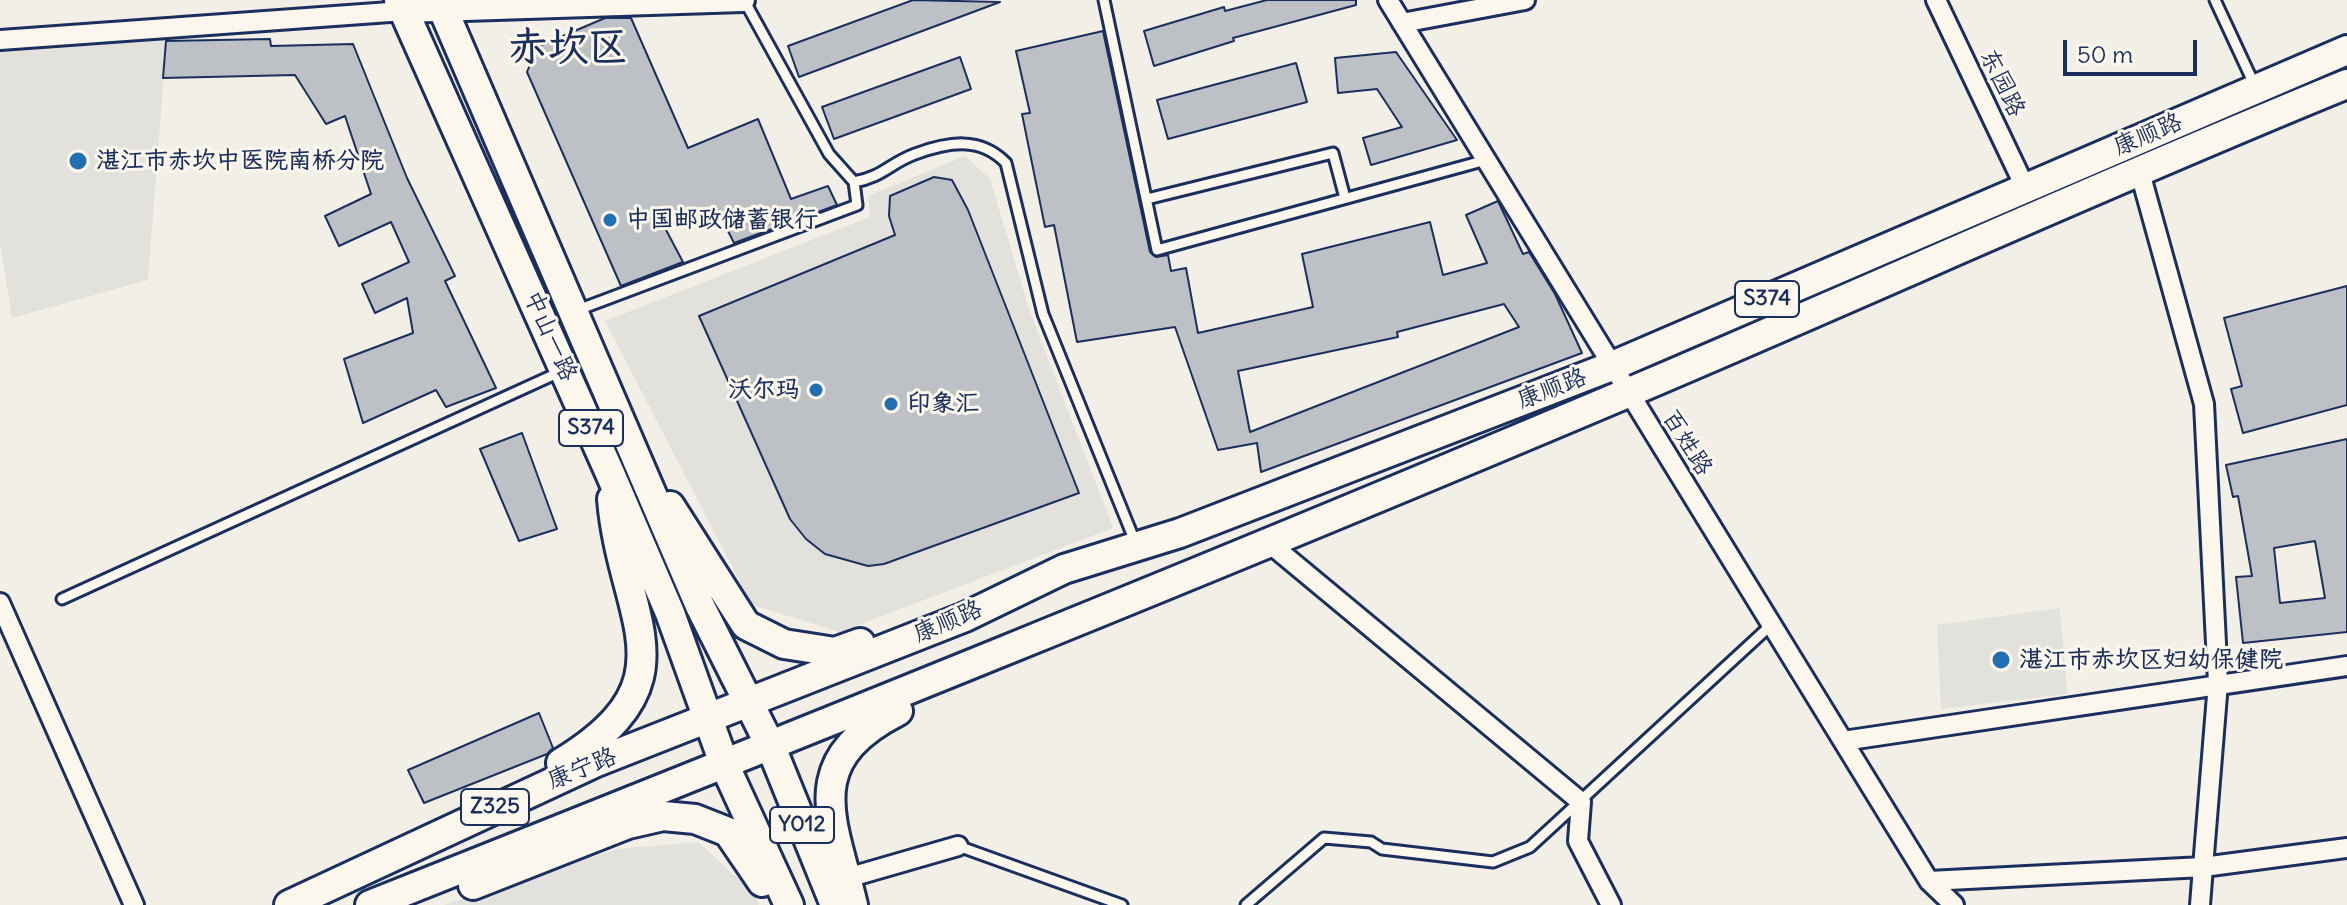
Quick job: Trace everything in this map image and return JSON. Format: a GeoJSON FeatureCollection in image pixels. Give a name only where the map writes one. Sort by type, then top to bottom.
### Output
{"type":"FeatureCollection","features":[{"type":"Feature","properties":{"kind":"main road","name":"中山一路"},"geometry":{"type":"LineString","coordinates":[[402,5],[670,613],[725,766]]}},
{"type":"Feature","properties":{"kind":"main road"},"geometry":{"type":"LineString","coordinates":[[441,5],[638,461],[693,538],[717,583],[746,625],[784,644],[835,652],[1064,569]]}},
{"type":"Feature","properties":{"kind":"main road","name":"康顺路"},"geometry":{"type":"LineString","coordinates":[[748,702],[965,617],[1064,569],[1137,546],[1612,366],[2347,50]]}},
{"type":"Feature","properties":{"kind":"main road","name":"康顺路"},"geometry":{"type":"LineString","coordinates":[[771,747],[1628,393],[2139,169],[2347,84]]}},
{"type":"Feature","properties":{"kind":"main road","name":"S374"},"geometry":{"type":"LineString","coordinates":[[638,461],[700,606],[771,747]]}},
{"type":"Feature","properties":{"kind":"main road"},"geometry":{"type":"LineString","coordinates":[[372,865],[422,828],[544,773],[598,740],[627,709],[640,677],[644,642],[614,530],[609,471]]}},
{"type":"Feature","properties":{"kind":"main road"},"geometry":{"type":"LineString","coordinates":[[842,898],[830,824],[831,786],[842,756],[868,727],[931,694],[986,659]]}},
{"type":"Feature","properties":{"kind":"main road","name":"康宁路"},"geometry":{"type":"LineString","coordinates":[[289,905],[525,793],[748,702]]}},
{"type":"Feature","properties":{"kind":"main road","name":"康宁路"},"geometry":{"type":"LineString","coordinates":[[376,903],[771,747]]}},
{"type":"Feature","properties":{"kind":"main road","name":"Y012"},"geometry":{"type":"LineString","coordinates":[[771,747],[842,898]]}},
{"type":"Feature","properties":{"kind":"main road","name":"Y012"},"geometry":{"type":"LineString","coordinates":[[725,766],[789,905]]}},
{"type":"Feature","properties":{"kind":"main road"},"geometry":{"type":"LineString","coordinates":[[376,903],[462,889],[628,824],[663,816],[695,819],[728,832],[758,874],[773,905]]}},
{"type":"Feature","properties":{"kind":"street"},"geometry":{"type":"LineString","coordinates":[[0,40],[402,5],[744,0]]}},
{"type":"Feature","properties":{"kind":"street","name":"百姓路"},"geometry":{"type":"LineString","coordinates":[[1388,0],[1929,881],[1954,905]]}},
{"type":"Feature","properties":{"kind":"street"},"geometry":{"type":"LineString","coordinates":[[1402,23],[1525,0]]}},
{"type":"Feature","properties":{"kind":"street","name":"东园路"},"geometry":{"type":"LineString","coordinates":[[1936,0],[2025,187]]}},
{"type":"Feature","properties":{"kind":"street"},"geometry":{"type":"LineString","coordinates":[[2139,169],[2204,404],[2218,683],[2200,905]]}},
{"type":"Feature","properties":{"kind":"street"},"geometry":{"type":"LineString","coordinates":[[1268,542],[1581,802],[1578,841],[1611,905]]}},
{"type":"Feature","properties":{"kind":"street"},"geometry":{"type":"LineString","coordinates":[[0,603],[134,905]]}},
{"type":"Feature","properties":{"kind":"street"},"geometry":{"type":"LineString","coordinates":[[1843,741],[2347,666]]}},
{"type":"Feature","properties":{"kind":"street"},"geometry":{"type":"LineString","coordinates":[[842,898],[958,846]]}},
{"type":"Feature","properties":{"kind":"street"},"geometry":{"type":"LineString","coordinates":[[1929,881],[2203,867],[2347,848]]}},
{"type":"Feature","properties":{"kind":"lane"},"geometry":{"type":"LineString","coordinates":[[574,312],[857,205],[854,182],[829,154],[744,0]]}},
{"type":"Feature","properties":{"kind":"lane"},"geometry":{"type":"LineString","coordinates":[[1104,0],[1157,250],[1486,160]]}},
{"type":"Feature","properties":{"kind":"lane"},"geometry":{"type":"LineString","coordinates":[[2215,0],[2256,90]]}},
{"type":"Feature","properties":{"kind":"lane"},"geometry":{"type":"LineString","coordinates":[[854,182],[876,178],[913,154],[975,142],[994,149],[1006,163],[1043,314],[1137,546]]}},
{"type":"Feature","properties":{"kind":"lane"},"geometry":{"type":"LineString","coordinates":[[1147,199],[1333,153],[1345,198]]}},
{"type":"Feature","properties":{"kind":"lane"},"geometry":{"type":"LineString","coordinates":[[62,599],[565,370]]}},
{"type":"Feature","properties":{"kind":"lane"},"geometry":{"type":"LineString","coordinates":[[1246,905],[1324,838],[1371,842],[1382,849],[1493,862],[1530,847],[1771,625]]}},
{"type":"Feature","properties":{"kind":"lane"},"geometry":{"type":"LineString","coordinates":[[958,846],[1122,905]]}},
{"type":"Feature","properties":{"kind":"shaded area","name":"湛江市赤坎中医院南桥分院"},"geometry":{"type":"Polygon","coordinates":[[[167,35],[148,280],[12,318],[0,243],[0,51],[167,35]]]}},
{"type":"Feature","properties":{"kind":"shaded area","name":"印象汇"},"geometry":{"type":"Polygon","coordinates":[[[965,156],[990,179],[1029,309],[1113,528],[840,632],[752,605],[605,321],[870,217],[868,196],[965,156]]]}},
{"type":"Feature","properties":{"kind":"shaded area","name":"湛江市赤坎区妇幼保健院"},"geometry":{"type":"Polygon","coordinates":[[[2060,608],[2067,694],[1941,709],[1937,625],[2060,608]]]}},
{"type":"Feature","properties":{"kind":"shaded area"},"geometry":{"type":"Polygon","coordinates":[[[698,842],[754,893],[759,905],[444,905],[618,849],[698,842]]]}},
{"type":"Feature","properties":{"kind":"building"},"geometry":{"type":"Polygon","coordinates":[[[913,0],[1000,2],[799,77],[788,46],[913,0]]]}},
{"type":"Feature","properties":{"kind":"building"},"geometry":{"type":"Polygon","coordinates":[[[1267,0],[1356,0],[1356,5],[1233,38],[1234,41],[1154,66],[1144,31],[1224,7],[1225,11],[1267,0]]]}},
{"type":"Feature","properties":{"kind":"building"},"geometry":{"type":"Polygon","coordinates":[[[605,18],[631,18],[688,148],[758,119],[791,199],[828,186],[837,205],[734,243],[716,207],[665,228],[683,262],[621,286],[527,72],[537,47],[605,18]]]}},
{"type":"Feature","properties":{"kind":"building"},"geometry":{"type":"Polygon","coordinates":[[[1103,31],[1150,252],[1156,257],[1168,255],[1171,271],[1186,268],[1198,333],[1313,307],[1302,254],[1430,222],[1443,275],[1487,263],[1466,215],[1498,201],[1523,254],[1529,252],[1555,294],[1582,353],[1261,472],[1257,443],[1218,450],[1175,327],[1077,342],[1054,225],[1045,227],[1022,114],[1030,113],[1016,51],[1103,31]],[[1504,304],[1397,332],[1398,337],[1238,371],[1250,432],[1519,327],[1504,304]]]}},
{"type":"Feature","properties":{"kind":"building"},"geometry":{"type":"Polygon","coordinates":[[[270,39],[271,46],[353,44],[407,178],[455,276],[445,281],[496,388],[446,407],[436,390],[363,423],[344,359],[413,333],[407,298],[375,313],[362,284],[409,262],[391,222],[339,246],[325,216],[371,194],[345,116],[326,124],[295,75],[163,78],[166,41],[270,39]]]}},
{"type":"Feature","properties":{"kind":"building"},"geometry":{"type":"Polygon","coordinates":[[[1396,52],[1457,140],[1371,165],[1363,138],[1402,127],[1377,89],[1338,93],[1335,58],[1396,52]]]}},
{"type":"Feature","properties":{"kind":"building"},"geometry":{"type":"Polygon","coordinates":[[[960,57],[971,89],[834,139],[822,107],[960,57]]]}},
{"type":"Feature","properties":{"kind":"building"},"geometry":{"type":"Polygon","coordinates":[[[1296,63],[1307,102],[1168,139],[1157,100],[1296,63]]]}},
{"type":"Feature","properties":{"kind":"building","name":"印象汇"},"geometry":{"type":"Polygon","coordinates":[[[934,177],[952,180],[968,210],[1079,493],[884,564],[868,566],[825,554],[806,539],[790,519],[699,316],[895,235],[889,216],[890,196],[934,177]]]}},
{"type":"Feature","properties":{"kind":"building"},"geometry":{"type":"Polygon","coordinates":[[[2347,286],[2347,405],[2243,433],[2231,389],[2242,386],[2224,318],[2347,286]]]}},
{"type":"Feature","properties":{"kind":"building"},"geometry":{"type":"Polygon","coordinates":[[[522,433],[557,529],[519,541],[480,449],[522,433]]]}},
{"type":"Feature","properties":{"kind":"building"},"geometry":{"type":"Polygon","coordinates":[[[2347,439],[2347,632],[2243,643],[2236,577],[2252,576],[2238,496],[2233,497],[2226,465],[2347,439]],[[2315,541],[2274,548],[2280,603],[2325,598],[2315,541]]]}},
{"type":"Feature","properties":{"kind":"building"},"geometry":{"type":"Polygon","coordinates":[[[539,713],[553,748],[547,754],[424,803],[408,770],[539,713]]]}},
{"type":"Feature","properties":{"kind":"place","name":"湛江市赤坎中医院南桥分院"},"geometry":{"type":"Point","coordinates":[78,161]}},
{"type":"Feature","properties":{"kind":"place","name":"中国邮政储蓄银行"},"geometry":{"type":"Point","coordinates":[610,220]}},
{"type":"Feature","properties":{"kind":"place","name":"沃尔玛"},"geometry":{"type":"Point","coordinates":[816,390]}},
{"type":"Feature","properties":{"kind":"place","name":"印象汇"},"geometry":{"type":"Point","coordinates":[891,404]}},
{"type":"Feature","properties":{"kind":"place","name":"湛江市赤坎区妇幼保健院"},"geometry":{"type":"Point","coordinates":[2001,660]}},
{"type":"Feature","properties":{"kind":"district","name":"赤坎区"},"geometry":{"type":"Point","coordinates":[568,49]}}]}
